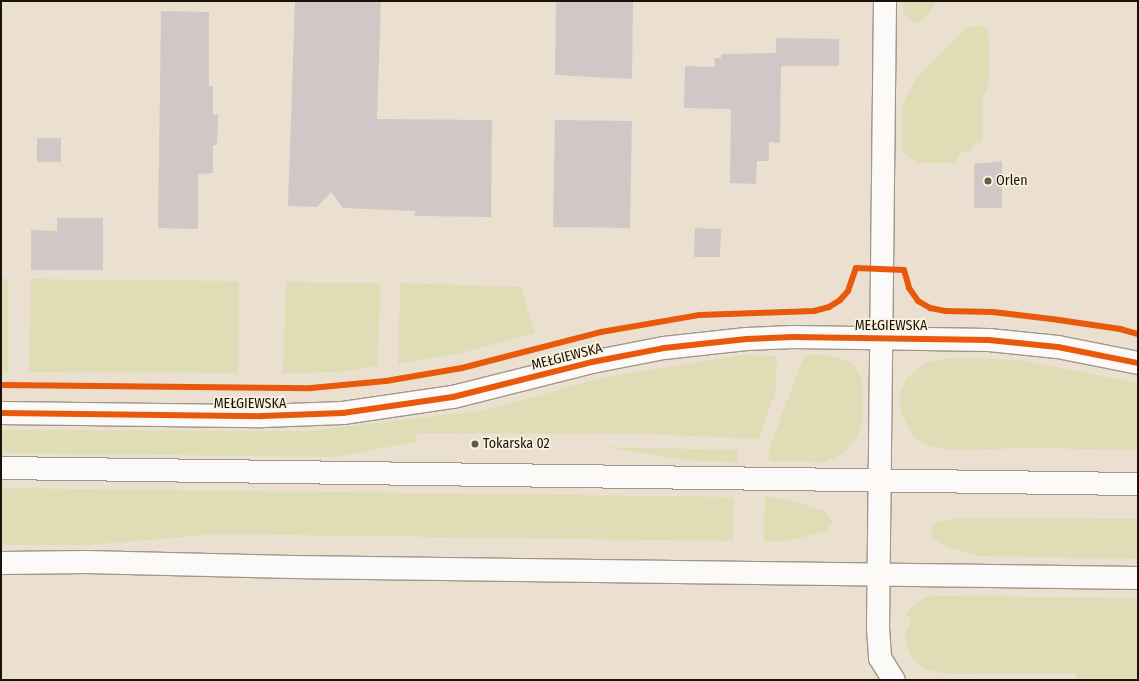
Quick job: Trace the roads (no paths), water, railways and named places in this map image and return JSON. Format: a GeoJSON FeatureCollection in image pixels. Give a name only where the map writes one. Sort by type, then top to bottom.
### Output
{"type":"FeatureCollection","features":[{"type":"Feature","properties":{"kind":"main road"},"geometry":{"type":"LineString","coordinates":[[881,338],[885,1]]}},
{"type":"Feature","properties":{"kind":"main road","name":"MEŁGIEWSKA"},"geometry":{"type":"LineString","coordinates":[[1,413],[262,416],[344,413],[382,409],[453,397],[592,362],[664,348],[762,338],[989,340],[1058,347],[1138,362]]}},
{"type":"Feature","properties":{"kind":"main road","name":"MEŁGIEWSKA"},"geometry":{"type":"LineString","coordinates":[[881,338],[878,628],[880,658],[894,680]]}},
{"type":"Feature","properties":{"kind":"main road"},"geometry":{"type":"LineString","coordinates":[[1,468],[1138,484]]}},
{"type":"Feature","properties":{"kind":"main road"},"geometry":{"type":"LineString","coordinates":[[1,563],[86,562],[292,567],[879,576],[1138,578]]}},
{"type":"Feature","properties":{"kind":"place","name":"Orlen"},"geometry":{"type":"Point","coordinates":[988,181]}},
{"type":"Feature","properties":{"kind":"place","name":"Tokarska 02"},"geometry":{"type":"Point","coordinates":[475,444]}}]}
